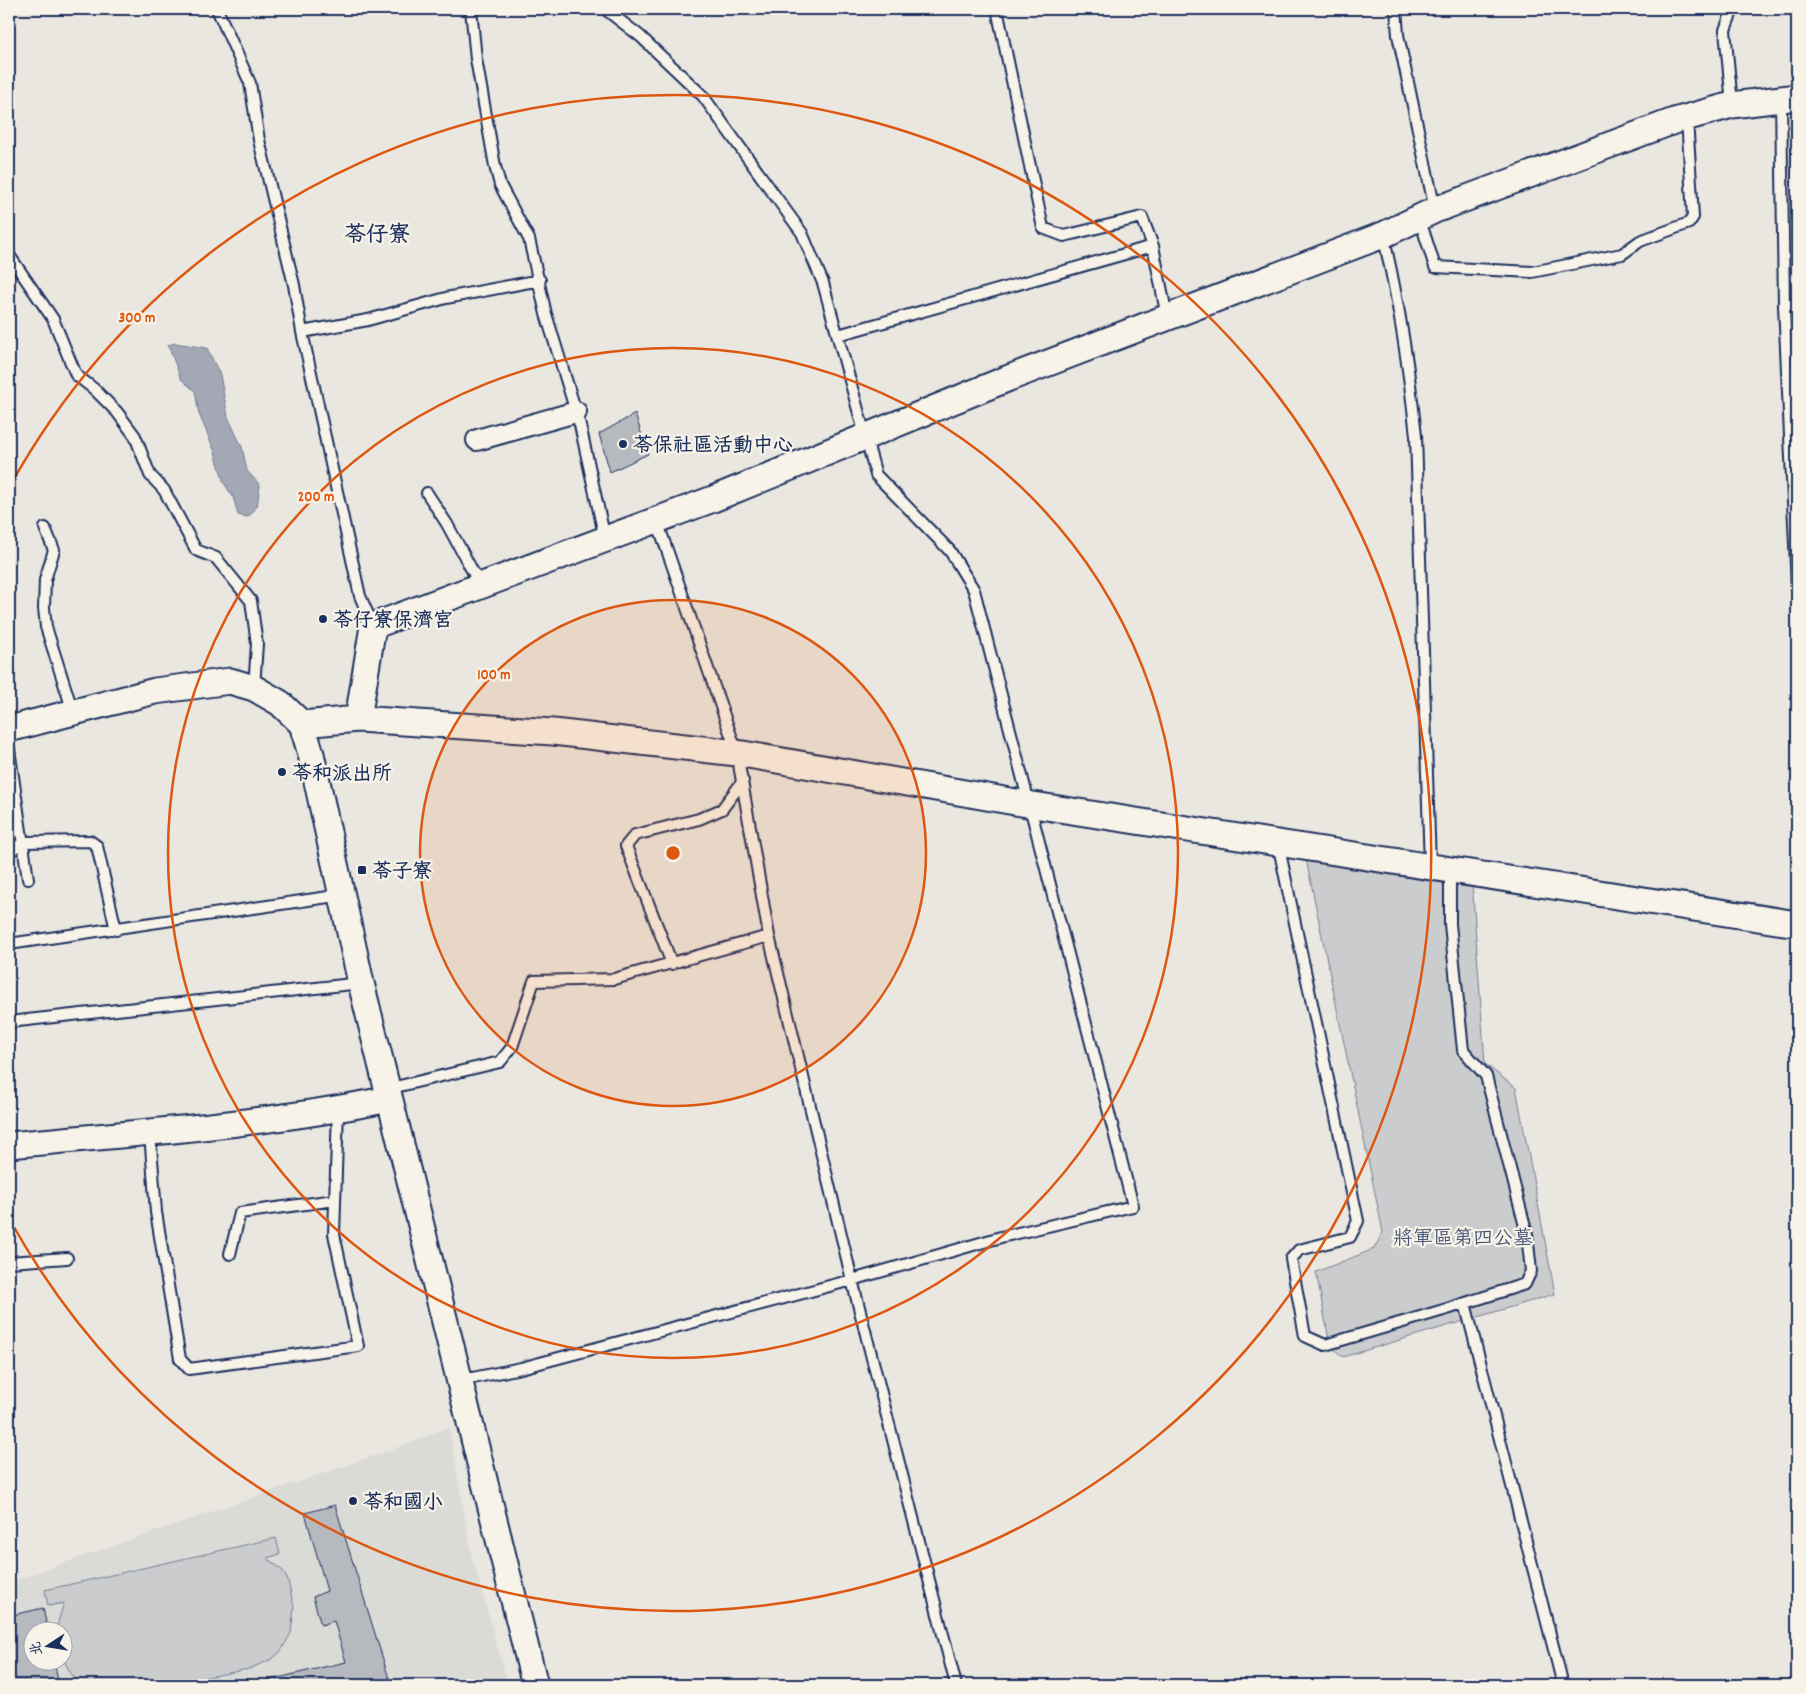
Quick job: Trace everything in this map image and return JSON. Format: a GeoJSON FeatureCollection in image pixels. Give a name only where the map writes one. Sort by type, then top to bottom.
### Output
{"type":"FeatureCollection","features":[{"type":"Feature","properties":{"kind":"street"},"geometry":{"type":"LineString","coordinates":[[358,719],[373,626],[764,479],[866,435],[1167,316],[1383,235],[1427,213],[1687,118],[1732,105],[1789,97]]}},
{"type":"Feature","properties":{"kind":"street"},"geometry":{"type":"LineString","coordinates":[[477,440],[576,412]]}},
{"type":"Feature","properties":{"kind":"street"},"geometry":{"type":"LineString","coordinates":[[9,729],[155,691],[230,680],[254,688],[280,703],[302,724],[311,754],[361,983],[458,1381],[535,1685]]}},
{"type":"Feature","properties":{"kind":"street"},"geometry":{"type":"LineString","coordinates":[[302,724],[358,719],[552,732],[737,753],[1027,804],[1797,924]]}},
{"type":"Feature","properties":{"kind":"street"},"geometry":{"type":"LineString","coordinates":[[9,1145],[150,1132],[338,1110],[388,1094]]}},
{"type":"Feature","properties":{"kind":"lane"},"geometry":{"type":"LineString","coordinates":[[217,9],[250,83],[259,140],[294,285],[302,332],[360,596],[373,626]]}},
{"type":"Feature","properties":{"kind":"lane"},"geometry":{"type":"LineString","coordinates":[[471,9],[476,59],[500,185],[530,239],[546,314],[576,412],[605,539]]}},
{"type":"Feature","properties":{"kind":"lane"},"geometry":{"type":"LineString","coordinates":[[458,1381],[521,1368],[852,1280],[1001,1237],[1132,1206],[1027,804],[974,590],[950,551],[876,475],[823,284],[802,233],[752,160],[703,96],[640,36],[605,9]]}},
{"type":"Feature","properties":{"kind":"lane"},"geometry":{"type":"LineString","coordinates":[[997,9],[1043,228],[1064,236],[1142,217],[1153,246],[1167,316]]}},
{"type":"Feature","properties":{"kind":"lane"},"geometry":{"type":"LineString","coordinates":[[1396,9],[1398,35],[1435,267],[1532,272],[1622,254],[1640,241],[1689,223],[1693,217],[1687,118]]}},
{"type":"Feature","properties":{"kind":"lane"},"geometry":{"type":"LineString","coordinates":[[1732,105],[1725,30],[1733,9]]}},
{"type":"Feature","properties":{"kind":"lane"},"geometry":{"type":"LineString","coordinates":[[1789,97],[1784,306],[1797,588]]}},
{"type":"Feature","properties":{"kind":"lane"},"geometry":{"type":"LineString","coordinates":[[1278,842],[1358,1221],[1350,1237],[1299,1250],[1290,1259],[1305,1336],[1325,1344],[1524,1284],[1531,1271],[1527,1234],[1486,1076],[1463,1050],[1450,924],[1440,868],[1416,436],[1408,357],[1399,305],[1383,235]]}},
{"type":"Feature","properties":{"kind":"lane"},"geometry":{"type":"LineString","coordinates":[[838,335],[1153,246]]}},
{"type":"Feature","properties":{"kind":"lane"},"geometry":{"type":"LineString","coordinates":[[9,255],[53,319],[76,375],[106,400],[135,436],[150,475],[164,490],[196,550],[216,558],[251,600],[257,644],[254,688]]}},
{"type":"Feature","properties":{"kind":"lane"},"geometry":{"type":"LineString","coordinates":[[302,332],[368,320],[446,298],[540,280]]}},
{"type":"Feature","properties":{"kind":"lane"},"geometry":{"type":"LineString","coordinates":[[1784,306],[1797,305]]}},
{"type":"Feature","properties":{"kind":"lane"},"geometry":{"type":"LineString","coordinates":[[427,492],[447,524],[480,587]]}},
{"type":"Feature","properties":{"kind":"lane"},"geometry":{"type":"LineString","coordinates":[[657,520],[737,753],[769,936],[852,1280],[956,1685]]}},
{"type":"Feature","properties":{"kind":"lane"},"geometry":{"type":"LineString","coordinates":[[46,528],[54,550],[45,580],[44,608],[46,627],[73,713]]}},
{"type":"Feature","properties":{"kind":"lane"},"geometry":{"type":"LineString","coordinates":[[9,749],[28,879]]}},
{"type":"Feature","properties":{"kind":"lane"},"geometry":{"type":"LineString","coordinates":[[672,964],[626,846],[635,835],[699,819],[722,809],[743,782]]}},
{"type":"Feature","properties":{"kind":"lane"},"geometry":{"type":"LineString","coordinates":[[9,852],[23,842],[90,840],[97,846],[116,930]]}},
{"type":"Feature","properties":{"kind":"lane"},"geometry":{"type":"LineString","coordinates":[[9,944],[116,930],[342,895]]}},
{"type":"Feature","properties":{"kind":"lane"},"geometry":{"type":"LineString","coordinates":[[388,1094],[500,1062],[512,1047],[534,981],[614,979],[769,936]]}},
{"type":"Feature","properties":{"kind":"lane"},"geometry":{"type":"LineString","coordinates":[[9,1022],[361,983]]}},
{"type":"Feature","properties":{"kind":"lane"},"geometry":{"type":"LineString","coordinates":[[150,1132],[156,1212],[180,1359],[189,1369],[358,1346],[334,1234],[338,1110]]}},
{"type":"Feature","properties":{"kind":"lane"},"geometry":{"type":"LineString","coordinates":[[230,1254],[240,1213],[335,1200]]}},
{"type":"Feature","properties":{"kind":"lane"},"geometry":{"type":"LineString","coordinates":[[9,1262],[67,1258]]}},
{"type":"Feature","properties":{"kind":"lane"},"geometry":{"type":"LineString","coordinates":[[1466,1303],[1563,1685]]}},
{"type":"Feature","properties":{"kind":"shaded area"},"geometry":{"type":"Polygon","coordinates":[[[175,343],[207,348],[220,375],[228,417],[242,447],[247,471],[260,485],[257,507],[248,517],[238,515],[233,497],[224,483],[215,452],[199,414],[195,391],[181,379],[168,345],[175,343]]]}},
{"type":"Feature","properties":{"kind":"shaded area","name":"苓和國小"},"geometry":{"type":"Polygon","coordinates":[[[449,1427],[472,1556],[506,1678],[468,1685],[9,1685],[9,1582],[405,1445],[449,1427]]]}},
{"type":"Feature","properties":{"kind":"green space","name":"將軍區第四公墓"},"geometry":{"type":"Polygon","coordinates":[[[1305,854],[1472,882],[1485,1064],[1516,1088],[1555,1294],[1343,1357],[1330,1345],[1316,1272],[1374,1249],[1383,1232],[1305,854]]]}},
{"type":"Feature","properties":{"kind":"green space"},"geometry":{"type":"Polygon","coordinates":[[[276,1538],[280,1554],[267,1558],[283,1571],[288,1581],[294,1607],[291,1633],[281,1651],[272,1659],[249,1669],[168,1685],[81,1685],[70,1672],[72,1672],[72,1622],[58,1622],[64,1603],[48,1606],[45,1590],[276,1538]]]}},
{"type":"Feature","properties":{"kind":"building","name":"苓保社區活動中心"},"geometry":{"type":"Polygon","coordinates":[[[635,414],[648,454],[610,472],[599,434],[635,414]]]}},
{"type":"Feature","properties":{"kind":"building"},"geometry":{"type":"Polygon","coordinates":[[[335,1505],[391,1685],[270,1685],[269,1680],[346,1662],[334,1621],[321,1625],[313,1597],[327,1591],[305,1513],[335,1505]]]}},
{"type":"Feature","properties":{"kind":"building"},"geometry":{"type":"Polygon","coordinates":[[[43,1608],[46,1622],[22,1622],[22,1672],[56,1672],[59,1685],[9,1685],[9,1616],[43,1608]]]}},
{"type":"Feature","properties":{"kind":"place","name":"苓保社區活動中心"},"geometry":{"type":"Point","coordinates":[623,444]}},
{"type":"Feature","properties":{"kind":"place","name":"苓仔寮保濟宮"},"geometry":{"type":"Point","coordinates":[323,619]}},
{"type":"Feature","properties":{"kind":"place","name":"苓和派出所"},"geometry":{"type":"Point","coordinates":[282,772]}},
{"type":"Feature","properties":{"kind":"place","name":"苓子寮"},"geometry":{"type":"Point","coordinates":[362,870]}},
{"type":"Feature","properties":{"kind":"place","name":"苓和國小"},"geometry":{"type":"Point","coordinates":[353,1501]}},
{"type":"Feature","properties":{"kind":"district","name":"苓仔寮"},"geometry":{"type":"Point","coordinates":[377,233]}}]}
